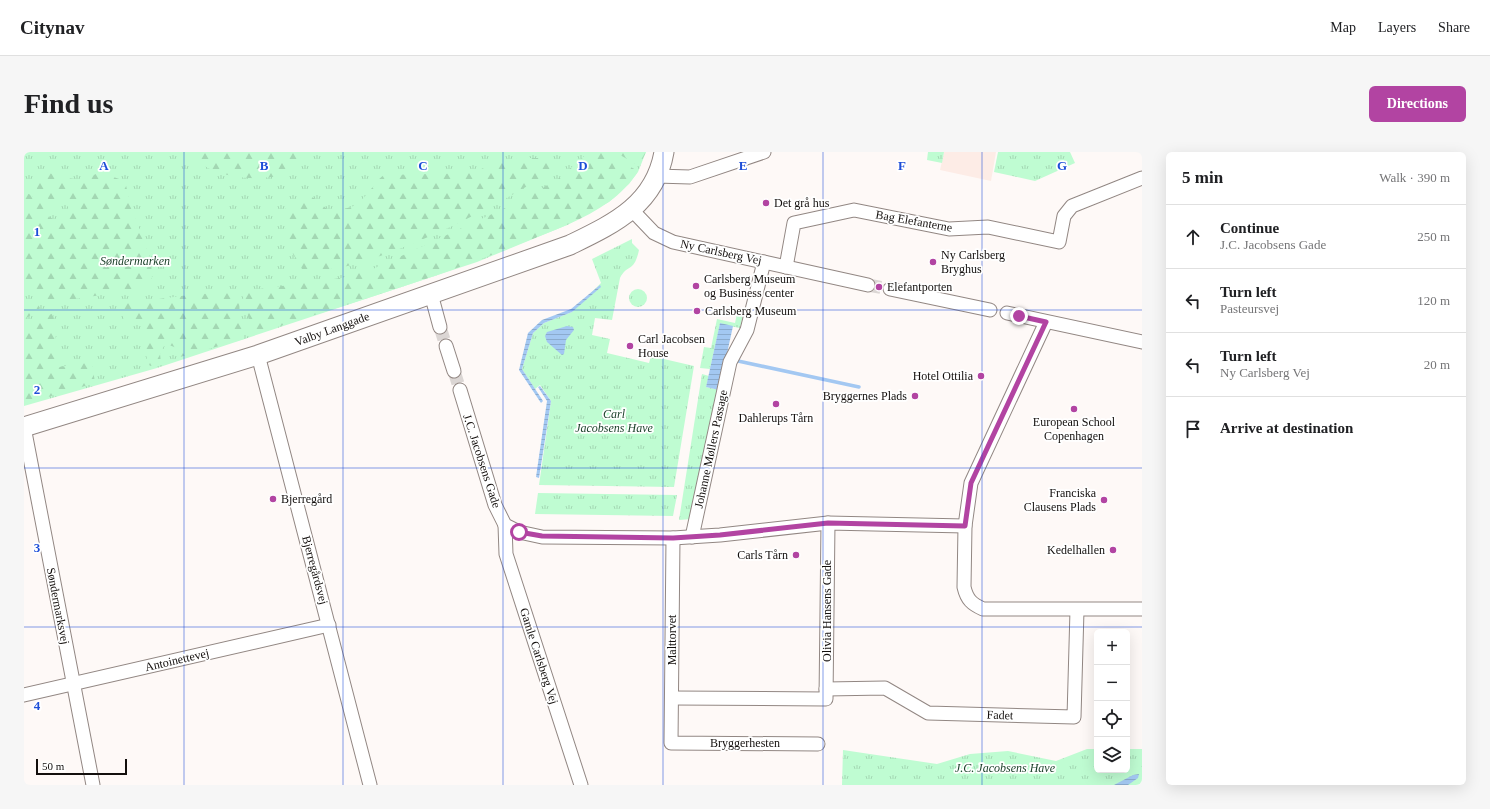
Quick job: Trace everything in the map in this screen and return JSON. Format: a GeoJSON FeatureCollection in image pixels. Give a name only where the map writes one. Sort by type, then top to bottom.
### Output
{"type":"FeatureCollection","features":[{"type":"Feature","properties":{"kind":"street","name":"Valby Langgade"},"geometry":{"type":"LineString","coordinates":[[24,427],[258,356],[570,245],[606,227],[632,210],[644,197],[656,176],[664,152]]}},
{"type":"Feature","properties":{"kind":"street"},"geometry":{"type":"LineString","coordinates":[[656,176],[690,177],[764,152]]}},
{"type":"Feature","properties":{"kind":"street","name":"Bag Elefanterne"},"geometry":{"type":"LineString","coordinates":[[786,267],[794,223],[854,210],[949,229],[988,226],[1059,242],[1064,216],[1072,206],[1142,178]]}},
{"type":"Feature","properties":{"kind":"street","name":"Ny Carlsberg Vej"},"geometry":{"type":"LineString","coordinates":[[632,210],[650,229],[662,238],[673,242],[868,285]]}},
{"type":"Feature","properties":{"kind":"street","name":"Johanne Møllers Passage"},"geometry":{"type":"LineString","coordinates":[[692,537],[730,362],[747,330],[764,262]]}},
{"type":"Feature","properties":{"kind":"street"},"geometry":{"type":"LineString","coordinates":[[890,290],[990,310]]}},
{"type":"Feature","properties":{"kind":"street"},"geometry":{"type":"LineString","coordinates":[[431,294],[440,327]]}},
{"type":"Feature","properties":{"kind":"street"},"geometry":{"type":"LineString","coordinates":[[1007,313],[1142,342]]}},
{"type":"Feature","properties":{"kind":"street"},"geometry":{"type":"LineString","coordinates":[[1046,322],[971,483],[965,526],[964,587],[966,596],[973,605],[983,609],[1142,609]]}},
{"type":"Feature","properties":{"kind":"street"},"geometry":{"type":"LineString","coordinates":[[446,346],[454,371]]}},
{"type":"Feature","properties":{"kind":"street","name":"Bjerregårdsvej"},"geometry":{"type":"LineString","coordinates":[[258,356],[370,785]]}},
{"type":"Feature","properties":{"kind":"street","name":"J.C. Jacobsens Gade"},"geometry":{"type":"LineString","coordinates":[[460,390],[495,505],[505,525]]}},
{"type":"Feature","properties":{"kind":"street","name":"Søndermarksvej"},"geometry":{"type":"LineString","coordinates":[[24,427],[93,785]]}},
{"type":"Feature","properties":{"kind":"street"},"geometry":{"type":"LineString","coordinates":[[505,525],[519,532],[542,536],[673,538],[777,530],[828,523],[965,526]]}},
{"type":"Feature","properties":{"kind":"street","name":"Olivia Hansens Gade"},"geometry":{"type":"LineString","coordinates":[[826,694],[828,523]]}},
{"type":"Feature","properties":{"kind":"street","name":"Gamle Carlsberg Vej"},"geometry":{"type":"LineString","coordinates":[[505,525],[506,554],[581,785]]}},
{"type":"Feature","properties":{"kind":"street","name":"Malttorvet"},"geometry":{"type":"LineString","coordinates":[[671,743],[673,538]]}},
{"type":"Feature","properties":{"kind":"street","name":"Fadet"},"geometry":{"type":"LineString","coordinates":[[672,698],[826,694],[885,688],[928,713],[1074,717],[1077,610]]}},
{"type":"Feature","properties":{"kind":"street","name":"Antoinettevej"},"geometry":{"type":"LineString","coordinates":[[24,695],[329,625]]}},
{"type":"Feature","properties":{"kind":"street","name":"Bryggerhesten"},"geometry":{"type":"LineString","coordinates":[[671,743],[818,744]]}},
{"type":"Feature","properties":{"kind":"shaded area"},"geometry":{"type":"Polygon","coordinates":[[[944,152],[996,152],[991,181],[940,170],[944,152]]]}},
{"type":"Feature","properties":{"kind":"green space","name":"Søndermarken"},"geometry":{"type":"Polygon","coordinates":[[[24,152],[646,152],[638,172],[629,184],[609,202],[567,225],[477,262],[157,368],[24,406],[24,152]]]}},
{"type":"Feature","properties":{"kind":"green space"},"geometry":{"type":"Polygon","coordinates":[[[186,152],[307,152],[299,165],[288,174],[282,176],[249,178],[226,175],[215,171],[204,166],[186,152]]]}},
{"type":"Feature","properties":{"kind":"green space"},"geometry":{"type":"Polygon","coordinates":[[[589,152],[605,152],[636,170],[637,173],[628,185],[617,195],[590,214],[489,256],[456,268],[253,335],[242,294],[244,291],[341,278],[373,269],[516,203],[558,179],[589,152]]]}},
{"type":"Feature","properties":{"kind":"green space"},"geometry":{"type":"Polygon","coordinates":[[[615,152],[646,152],[639,166],[615,152]]]}},
{"type":"Feature","properties":{"kind":"green space"},"geometry":{"type":"Polygon","coordinates":[[[928,152],[944,152],[942,163],[927,160],[928,152]]]}},
{"type":"Feature","properties":{"kind":"green space"},"geometry":{"type":"Polygon","coordinates":[[[998,152],[1070,152],[1075,163],[1035,181],[994,172],[998,152]]]}},
{"type":"Feature","properties":{"kind":"green space"},"geometry":{"type":"Polygon","coordinates":[[[522,158],[543,158],[555,165],[541,178],[504,199],[418,242],[352,265],[304,272],[290,248],[285,228],[285,208],[291,202],[308,195],[327,209],[348,208],[361,201],[384,175],[473,173],[496,162],[522,158]]]}},
{"type":"Feature","properties":{"kind":"green space"},"geometry":{"type":"Polygon","coordinates":[[[43,171],[71,179],[85,178],[99,172],[125,181],[131,207],[151,260],[152,278],[142,289],[54,302],[24,290],[24,193],[29,194],[48,207],[49,217],[59,222],[67,217],[69,208],[65,202],[59,200],[53,202],[37,191],[36,177],[43,171]]]}},
{"type":"Feature","properties":{"kind":"green space","name":"Carl Jacobsens Have"},"geometry":{"type":"Polygon","coordinates":[[[632,239],[632,243],[639,250],[633,265],[623,273],[620,278],[612,320],[595,318],[592,335],[610,339],[607,353],[649,363],[651,356],[694,366],[674,487],[539,485],[551,401],[540,385],[535,389],[522,369],[533,333],[544,323],[572,312],[601,283],[592,259],[632,239]]]}},
{"type":"Feature","properties":{"kind":"green space"},"geometry":{"type":"Polygon","coordinates":[[[638,289],[644,292],[647,298],[644,304],[638,307],[632,304],[629,298],[632,292],[638,289]]]}},
{"type":"Feature","properties":{"kind":"green space"},"geometry":{"type":"Polygon","coordinates":[[[196,294],[237,294],[239,298],[240,319],[244,339],[180,357],[177,348],[169,345],[164,346],[160,354],[161,363],[150,366],[147,360],[142,321],[124,323],[122,304],[196,294]]]}},
{"type":"Feature","properties":{"kind":"green space"},"geometry":{"type":"Polygon","coordinates":[[[24,300],[38,305],[40,308],[24,320],[24,300]]]}},
{"type":"Feature","properties":{"kind":"green space"},"geometry":{"type":"Polygon","coordinates":[[[738,309],[744,310],[740,328],[720,324],[710,369],[700,368],[704,347],[711,348],[717,319],[735,323],[738,309]]]}},
{"type":"Feature","properties":{"kind":"green space"},"geometry":{"type":"Polygon","coordinates":[[[53,313],[59,367],[92,362],[95,383],[24,404],[24,331],[34,323],[53,313]]]}},
{"type":"Feature","properties":{"kind":"green space"},"geometry":{"type":"Polygon","coordinates":[[[702,374],[709,376],[706,387],[719,390],[691,519],[679,520],[702,374]]]}},
{"type":"Feature","properties":{"kind":"green space"},"geometry":{"type":"Polygon","coordinates":[[[538,493],[677,495],[673,516],[535,514],[538,493]]]}},
{"type":"Feature","properties":{"kind":"green space","name":"J.C. Jacobsens Have"},"geometry":{"type":"Polygon","coordinates":[[[1087,749],[1094,749],[1094,773],[1130,773],[1130,749],[1142,749],[1142,785],[842,785],[843,750],[937,764],[970,754],[1008,751],[1056,761],[1087,749]]]}},
{"type":"Feature","properties":{"kind":"water"},"geometry":{"type":"Polygon","coordinates":[[[600,285],[601,287],[572,312],[544,323],[533,333],[522,369],[543,401],[541,403],[519,370],[528,333],[542,320],[571,309],[600,285]]]}},
{"type":"Feature","properties":{"kind":"water"},"geometry":{"type":"Polygon","coordinates":[[[720,323],[733,326],[719,390],[706,387],[720,323]]]}},
{"type":"Feature","properties":{"kind":"water"},"geometry":{"type":"Polygon","coordinates":[[[567,326],[573,327],[574,330],[566,340],[564,354],[562,355],[547,342],[545,336],[547,332],[567,326]]]}},
{"type":"Feature","properties":{"kind":"water"},"geometry":{"type":"Polygon","coordinates":[[[540,386],[551,401],[539,478],[536,477],[547,401],[538,387],[540,386]]]}},
{"type":"Feature","properties":{"kind":"water"},"geometry":{"type":"Polygon","coordinates":[[[1139,774],[1138,778],[1128,785],[1114,785],[1133,775],[1139,774]]]}},
{"type":"Feature","properties":{"kind":"waterway"},"geometry":{"type":"LineString","coordinates":[[738,361],[859,387]]}},
{"type":"Feature","properties":{"kind":"tunnel"},"geometry":{"type":"LineString","coordinates":[[868,285],[890,289]]}},
{"type":"Feature","properties":{"kind":"tunnel"},"geometry":{"type":"LineString","coordinates":[[440,327],[446,346]]}},
{"type":"Feature","properties":{"kind":"tunnel"},"geometry":{"type":"LineString","coordinates":[[454,371],[460,390]]}},
{"type":"Feature","properties":{"kind":"place","name":"Det grå hus"},"geometry":{"type":"Point","coordinates":[766,203]}},
{"type":"Feature","properties":{"kind":"place","name":"Ny Carlsberg Bryghus"},"geometry":{"type":"Point","coordinates":[933,262]}},
{"type":"Feature","properties":{"kind":"place","name":"Carlsberg Museum og Business center"},"geometry":{"type":"Point","coordinates":[696,286]}},
{"type":"Feature","properties":{"kind":"place","name":"Elefantporten"},"geometry":{"type":"Point","coordinates":[879,287]}},
{"type":"Feature","properties":{"kind":"place","name":"Carlsberg Museum"},"geometry":{"type":"Point","coordinates":[697,311]}},
{"type":"Feature","properties":{"kind":"place","name":"Carl Jacobsen House"},"geometry":{"type":"Point","coordinates":[630,346]}},
{"type":"Feature","properties":{"kind":"place","name":"Hotel Ottilia"},"geometry":{"type":"Point","coordinates":[981,376]}},
{"type":"Feature","properties":{"kind":"place","name":"Bryggernes Plads"},"geometry":{"type":"Point","coordinates":[915,396]}},
{"type":"Feature","properties":{"kind":"place","name":"Dahlerups Tårn"},"geometry":{"type":"Point","coordinates":[776,404]}},
{"type":"Feature","properties":{"kind":"place","name":"European School Copenhagen"},"geometry":{"type":"Point","coordinates":[1074,409]}},
{"type":"Feature","properties":{"kind":"place","name":"Bjerregård"},"geometry":{"type":"Point","coordinates":[273,499]}},
{"type":"Feature","properties":{"kind":"place","name":"Franciska Clausens Plads"},"geometry":{"type":"Point","coordinates":[1104,500]}},
{"type":"Feature","properties":{"kind":"place","name":"Kedelhallen"},"geometry":{"type":"Point","coordinates":[1113,550]}},
{"type":"Feature","properties":{"kind":"place","name":"Carls Tårn"},"geometry":{"type":"Point","coordinates":[796,555]}},
{"type":"Feature","properties":{"kind":"route"},"geometry":{"type":"LineString","coordinates":[[519,532],[542,536],[673,538],[777,530],[847,522],[965,526],[971,483],[1046,322],[1019,316]]}}]}
